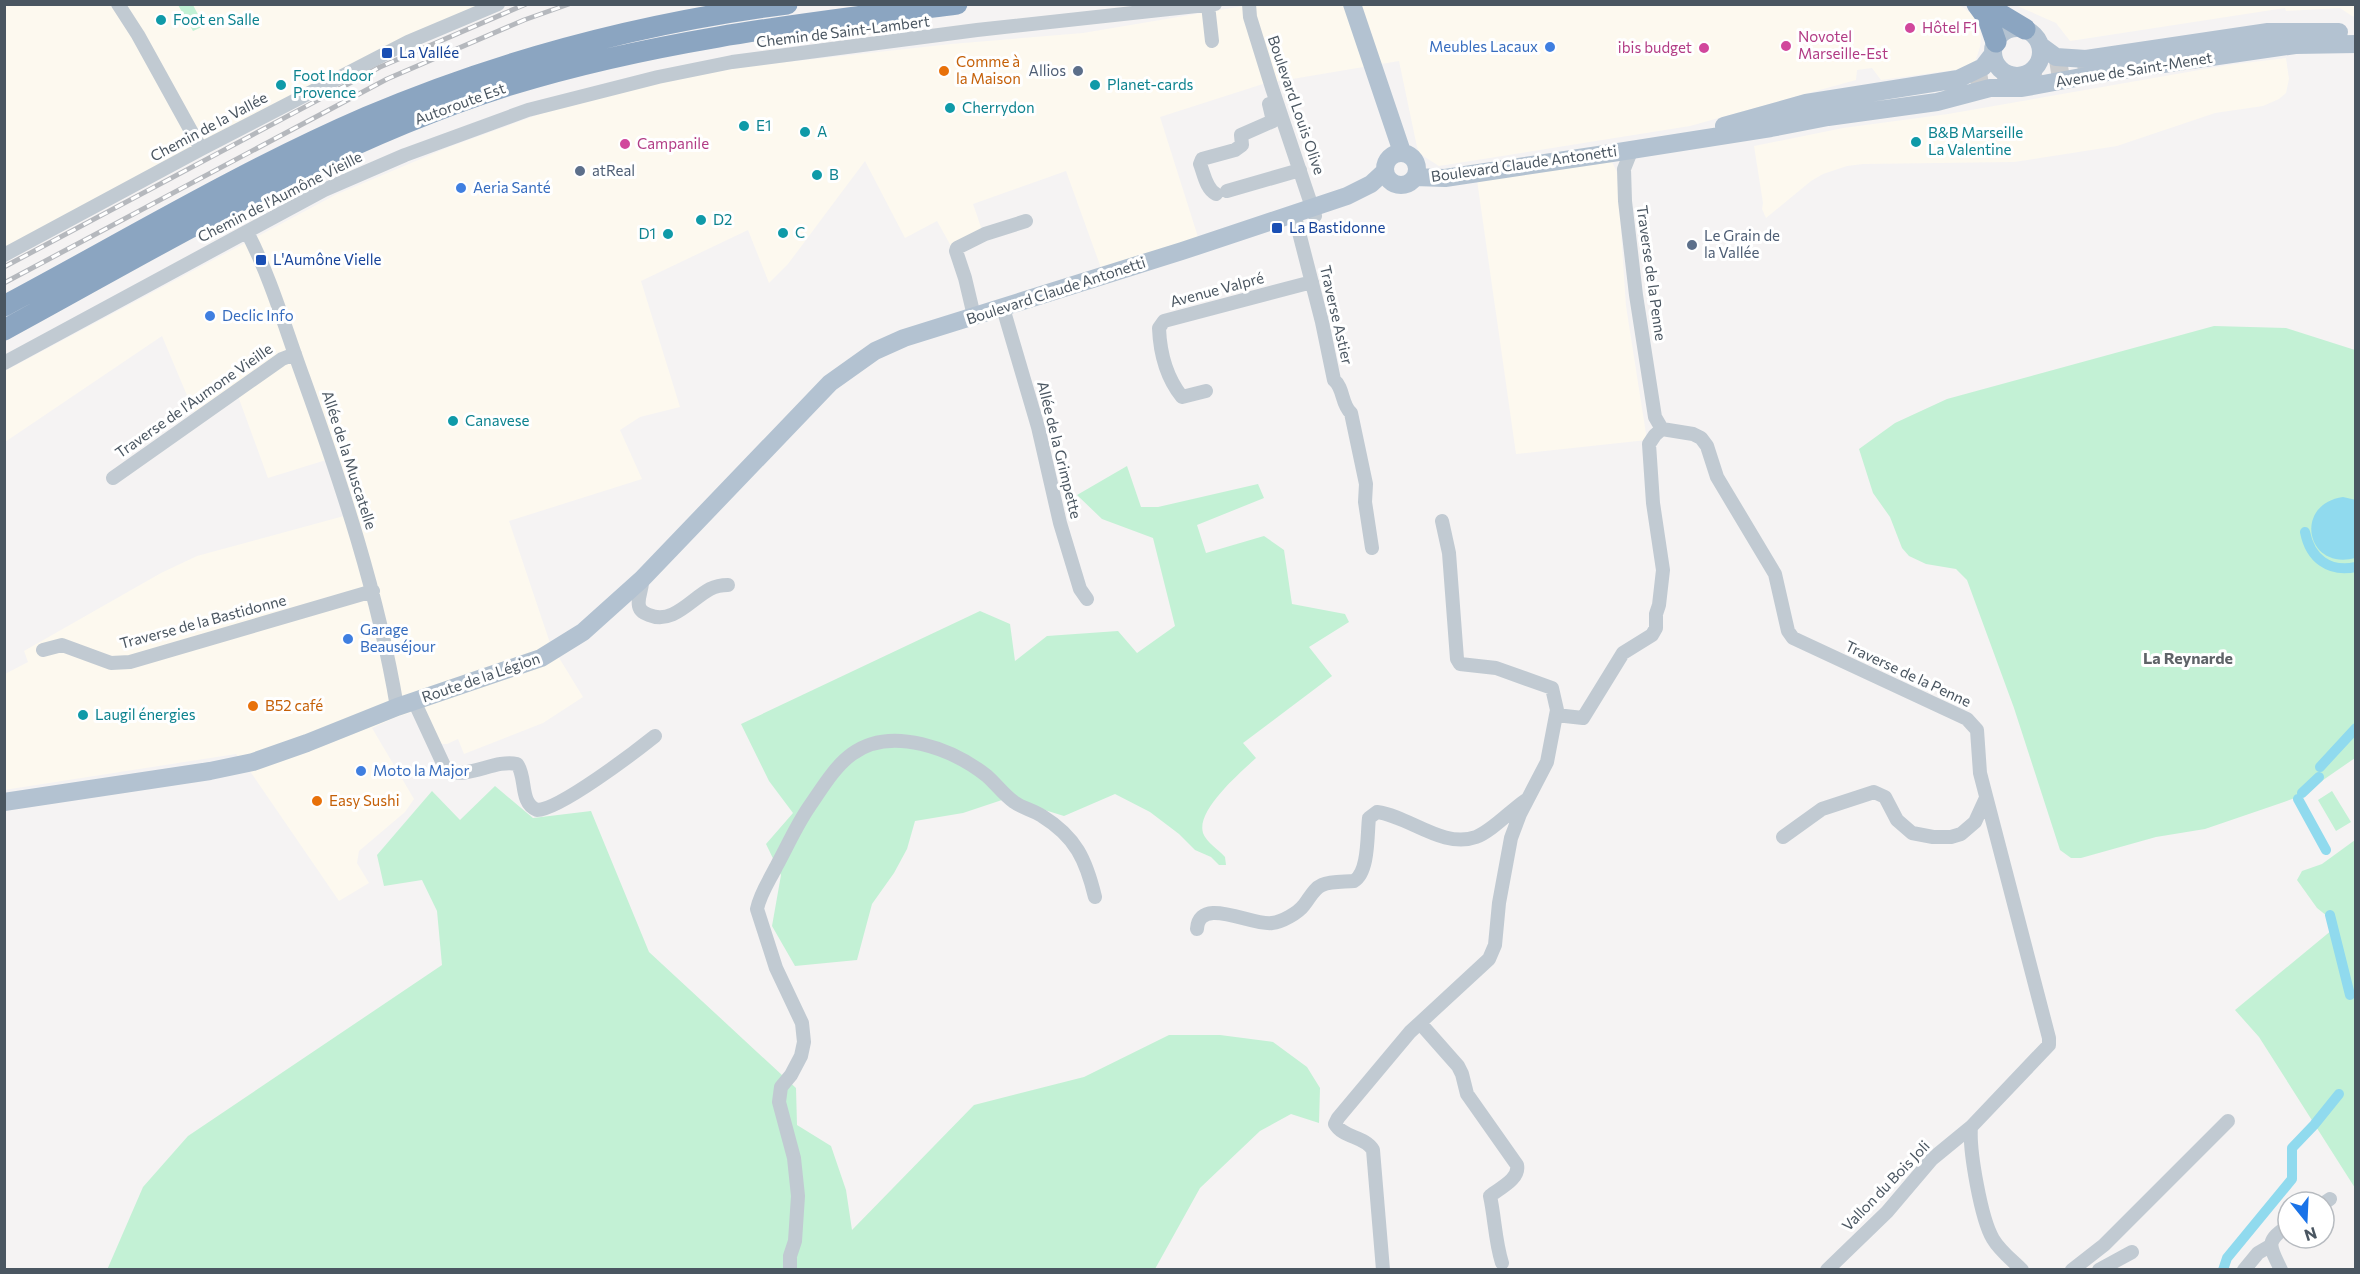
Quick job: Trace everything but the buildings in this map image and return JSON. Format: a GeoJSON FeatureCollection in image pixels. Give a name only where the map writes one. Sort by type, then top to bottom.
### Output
{"type":"FeatureCollection","features":[{"type":"Feature","properties":{"kind":"highway"},"geometry":{"type":"LineString","coordinates":[[729,12],[761,4]]}},
{"type":"Feature","properties":{"kind":"highway","name":"Autoroute Est"},"geometry":{"type":"LineString","coordinates":[[4,306],[240,179],[366,117],[441,87],[514,62],[658,25],[787,4]]}},
{"type":"Feature","properties":{"kind":"highway","name":"Autoroute Est"},"geometry":{"type":"LineString","coordinates":[[4,330],[324,159],[450,106],[508,86],[586,63],[662,45],[803,22],[957,4]]}},
{"type":"Feature","properties":{"kind":"highway"},"geometry":{"type":"LineString","coordinates":[[1977,4],[1988,19],[1994,48]]}},
{"type":"Feature","properties":{"kind":"highway"},"geometry":{"type":"LineString","coordinates":[[1989,4],[2000,14],[2025,29]]}},
{"type":"Feature","properties":{"kind":"main road"},"geometry":{"type":"LineString","coordinates":[[1352,4],[1411,164],[1407,184],[1388,177],[1386,160],[1396,153],[1411,164]]}},
{"type":"Feature","properties":{"kind":"main road"},"geometry":{"type":"LineString","coordinates":[[1719,128],[1806,103],[1958,79],[1983,67],[2008,30],[2025,29],[2035,36],[2041,46],[2038,64],[2032,72]]}},
{"type":"Feature","properties":{"kind":"main road","name":"Avenue de Saint-Menet"},"geometry":{"type":"LineString","coordinates":[[2041,46],[2056,57],[2086,59],[2268,32],[2355,32]]}},
{"type":"Feature","properties":{"kind":"main road"},"geometry":{"type":"LineString","coordinates":[[1994,48],[1999,68],[2004,73],[2018,76],[2051,70],[2101,69],[2308,32]]}},
{"type":"Feature","properties":{"kind":"main road","name":"Avenue de Saint-Menet"},"geometry":{"type":"LineString","coordinates":[[1918,98],[1956,98],[1978,90],[2022,88],[2101,69],[2295,45],[2355,44]]}},
{"type":"Feature","properties":{"kind":"main road","name":"Avenue de Saint-Menet"},"geometry":{"type":"LineString","coordinates":[[1636,145],[1918,98],[1955,94],[1982,79],[2004,73]]}},
{"type":"Feature","properties":{"kind":"main road"},"geometry":{"type":"LineString","coordinates":[[1636,145],[1771,120],[1823,106],[1918,98]]}},
{"type":"Feature","properties":{"kind":"main road","name":"Boulevard Claude Antonetti"},"geometry":{"type":"LineString","coordinates":[[1411,164],[1445,171],[1636,145]]}},
{"type":"Feature","properties":{"kind":"main road","name":"Boulevard Claude Antonetti"},"geometry":{"type":"LineString","coordinates":[[1411,164],[1445,178],[1612,153],[1636,145]]}},
{"type":"Feature","properties":{"kind":"main road","name":"Boulevard Claude Antonetti"},"geometry":{"type":"LineString","coordinates":[[919,334],[1314,212],[1388,177]]}},
{"type":"Feature","properties":{"kind":"main road","name":"Route de la Légion"},"geometry":{"type":"LineString","coordinates":[[4,802],[210,771],[252,762],[406,704],[541,658],[583,632],[642,579],[830,383],[875,351],[919,334]]}},
{"type":"Feature","properties":{"kind":"street"},"geometry":{"type":"LineString","coordinates":[[118,4],[138,35],[201,149]]}},
{"type":"Feature","properties":{"kind":"street","name":"Chemin de la Vallée"},"geometry":{"type":"LineString","coordinates":[[4,255],[201,149],[408,42],[498,4]]}},
{"type":"Feature","properties":{"kind":"street","name":"Chemin de Saint-Lambert"},"geometry":{"type":"LineString","coordinates":[[585,94],[732,62],[977,30],[1215,4]]}},
{"type":"Feature","properties":{"kind":"street","name":"Boulevard Louis Olive"},"geometry":{"type":"LineString","coordinates":[[1249,4],[1250,17],[1272,88],[1314,212]]}},
{"type":"Feature","properties":{"kind":"street"},"geometry":{"type":"LineString","coordinates":[[1208,5],[1212,41]]}},
{"type":"Feature","properties":{"kind":"street"},"geometry":{"type":"LineString","coordinates":[[1272,88],[1268,89],[1265,94],[1273,121],[1241,135],[1242,145],[1235,150],[1202,159],[1200,164],[1212,192],[1221,193],[1300,170]]}},
{"type":"Feature","properties":{"kind":"street","name":"Chemin de l'Aumône Vieille"},"geometry":{"type":"LineString","coordinates":[[4,363],[324,190],[395,159],[528,110],[585,94]]}},
{"type":"Feature","properties":{"kind":"street","name":"Traverse de la Penne"},"geometry":{"type":"LineString","coordinates":[[1636,145],[1624,169],[1625,208],[1655,417],[1662,429],[1693,434],[1701,438],[1707,446],[1716,477],[1774,574],[1788,632],[1793,638],[1967,719],[1977,730],[1977,751],[1986,798],[2045,1022],[2049,1045],[1971,1127]]}},
{"type":"Feature","properties":{"kind":"street"},"geometry":{"type":"LineString","coordinates":[[1612,153],[1624,169]]}},
{"type":"Feature","properties":{"kind":"street","name":"Traverse Astier"},"geometry":{"type":"LineString","coordinates":[[1295,218],[1334,380],[1338,383],[1345,408],[1351,413],[1366,484],[1364,490],[1372,548]]}},
{"type":"Feature","properties":{"kind":"street"},"geometry":{"type":"LineString","coordinates":[[974,316],[957,248],[986,234],[1026,222]]}},
{"type":"Feature","properties":{"kind":"street","name":"Allée de la Muscatelle"},"geometry":{"type":"LineString","coordinates":[[247,232],[264,268],[332,454],[406,704],[446,770],[457,773],[517,764],[529,806],[537,810],[560,802],[626,760],[655,736]]}},
{"type":"Feature","properties":{"kind":"street","name":"Avenue Valpré"},"geometry":{"type":"LineString","coordinates":[[1206,391],[1182,397],[1172,384],[1160,345],[1159,328],[1164,321],[1312,282]]}},
{"type":"Feature","properties":{"kind":"street","name":"Allée de la Grimpette"},"geometry":{"type":"LineString","coordinates":[[1003,308],[1038,427],[1060,523],[1080,589],[1087,599]]}},
{"type":"Feature","properties":{"kind":"street","name":"Traverse de l'Aumone Vieille"},"geometry":{"type":"LineString","coordinates":[[113,478],[264,371],[282,359],[296,354]]}},
{"type":"Feature","properties":{"kind":"street"},"geometry":{"type":"LineString","coordinates":[[1556,715],[1583,718],[1623,653],[1652,635],[1656,628],[1663,570],[1653,503],[1649,444],[1662,429]]}},
{"type":"Feature","properties":{"kind":"street"},"geometry":{"type":"LineString","coordinates":[[1383,1269],[1373,1150],[1370,1144],[1338,1130],[1335,1124],[1393,1051],[1489,958],[1495,945],[1499,903],[1511,838],[1520,814],[1547,762],[1557,710],[1552,688],[1496,668],[1460,664],[1457,659],[1448,546],[1442,521]]}},
{"type":"Feature","properties":{"kind":"street"},"geometry":{"type":"LineString","coordinates":[[642,579],[643,587],[639,608],[659,618],[669,617],[710,589],[728,585]]}},
{"type":"Feature","properties":{"kind":"street","name":"Traverse de la Bastidonne"},"geometry":{"type":"LineString","coordinates":[[43,650],[62,645],[111,663],[130,662],[373,591]]}},
{"type":"Feature","properties":{"kind":"street"},"geometry":{"type":"LineString","coordinates":[[790,1269],[790,1256],[795,1240],[798,1196],[794,1158],[779,1102],[781,1087],[792,1075],[801,1056],[804,1042],[802,1023],[776,968],[757,909],[801,819],[838,768],[851,754],[866,746],[886,741],[929,746],[952,755],[987,776],[1014,802],[1043,816],[1065,835],[1081,852],[1088,868],[1095,897]]}},
{"type":"Feature","properties":{"kind":"street"},"geometry":{"type":"LineString","coordinates":[[1783,837],[1822,809],[1875,792],[1885,797],[1905,829],[1912,833],[1933,837],[1951,837],[1961,834],[1975,822],[1986,798]]}},
{"type":"Feature","properties":{"kind":"street"},"geometry":{"type":"LineString","coordinates":[[1197,929],[1200,917],[1214,912],[1263,923],[1274,923],[1302,908],[1312,893],[1324,884],[1358,879],[1364,871],[1369,818],[1377,812],[1446,837],[1467,839],[1481,834],[1530,797]]}},
{"type":"Feature","properties":{"kind":"street"},"geometry":{"type":"LineString","coordinates":[[1420,1023],[1458,1066],[1467,1094],[1518,1170],[1516,1176],[1490,1196],[1496,1224],[1495,1242],[1502,1263]]}},
{"type":"Feature","properties":{"kind":"street"},"geometry":{"type":"LineString","coordinates":[[2080,1268],[2228,1121]]}},
{"type":"Feature","properties":{"kind":"street"},"geometry":{"type":"LineString","coordinates":[[1971,1127],[1973,1165],[1991,1238],[2002,1252],[2022,1269]]}},
{"type":"Feature","properties":{"kind":"street","name":"Vallon du Bois Joli"},"geometry":{"type":"LineString","coordinates":[[1827,1269],[1887,1212],[1932,1159],[1971,1127]]}},
{"type":"Feature","properties":{"kind":"street"},"geometry":{"type":"LineString","coordinates":[[2080,1268],[2083,1254],[2159,1178]]}},
{"type":"Feature","properties":{"kind":"street"},"geometry":{"type":"LineString","coordinates":[[2276,1234],[2270,1246],[2281,1269]]}},
{"type":"Feature","properties":{"kind":"street"},"geometry":{"type":"LineString","coordinates":[[2244,1269],[2258,1253],[2270,1246]]}},
{"type":"Feature","properties":{"kind":"street"},"geometry":{"type":"LineString","coordinates":[[2099,1269],[2132,1252]]}},
{"type":"Feature","properties":{"kind":"shaded area"},"geometry":{"type":"Polygon","coordinates":[[[1255,4],[1958,4],[1972,14],[1980,30],[1981,38],[1975,62],[1962,69],[1881,80],[1872,68],[1857,70],[1856,80],[1690,126],[1439,166],[1420,154],[1417,147],[1399,61],[1263,84],[1160,117],[1198,237],[1101,268],[1066,171],[973,204],[983,233],[951,246],[937,221],[905,238],[865,161],[788,264],[769,283],[748,230],[641,281],[680,407],[640,417],[620,430],[642,479],[509,521],[550,643],[583,697],[543,723],[464,754],[458,739],[447,744],[436,744],[421,709],[372,728],[414,799],[405,812],[359,851],[357,863],[369,883],[339,901],[236,754],[4,790],[5,674],[28,662],[24,651],[161,573],[197,556],[344,516],[326,460],[268,478],[234,385],[194,412],[162,336],[5,442],[5,371],[335,195],[449,147],[540,114],[637,88],[732,68],[951,44],[1083,33],[1255,4]]]}},
{"type":"Feature","properties":{"kind":"shaded area"},"geometry":{"type":"Polygon","coordinates":[[[2355,4],[2355,17],[2340,8],[2286,11],[2285,8],[2070,41],[2056,23],[2015,5],[2355,4]]]}},
{"type":"Feature","properties":{"kind":"shaded area"},"geometry":{"type":"Polygon","coordinates":[[[5,5],[507,5],[408,47],[338,82],[5,261],[5,5]]]}},
{"type":"Feature","properties":{"kind":"shaded area"},"geometry":{"type":"Polygon","coordinates":[[[2286,58],[2289,79],[2286,93],[2263,106],[2215,113],[2117,146],[2014,162],[1847,166],[1823,174],[1811,181],[1766,218],[1762,209],[1754,146],[1843,128],[1948,114],[2228,65],[2286,58]]]}},
{"type":"Feature","properties":{"kind":"shaded area"},"geometry":{"type":"Polygon","coordinates":[[[1606,160],[1612,162],[1617,172],[1626,306],[1647,440],[1516,454],[1477,180],[1606,160]]]}},
{"type":"Feature","properties":{"kind":"green space"},"geometry":{"type":"Polygon","coordinates":[[[178,5],[193,5],[204,26],[193,31],[178,5]]]}},
{"type":"Feature","properties":{"kind":"green space"},"geometry":{"type":"Polygon","coordinates":[[[2214,326],[2286,328],[2355,350],[2355,758],[2300,796],[2284,802],[2205,829],[2156,837],[2081,858],[2071,858],[2060,850],[2014,708],[1967,580],[1956,569],[1926,564],[1909,556],[1902,548],[1890,517],[1873,493],[1859,449],[1895,423],[1947,399],[2214,326]]]}},
{"type":"Feature","properties":{"kind":"green space"},"geometry":{"type":"Polygon","coordinates":[[[1127,466],[1141,507],[1158,507],[1258,484],[1264,498],[1197,525],[1206,553],[1264,536],[1284,550],[1292,604],[1345,614],[1349,622],[1309,647],[1332,676],[1243,743],[1256,758],[1221,792],[1206,814],[1203,833],[1225,857],[1226,865],[1219,865],[1211,857],[1195,850],[1179,834],[1150,812],[1115,794],[1064,816],[1022,803],[1002,800],[963,813],[915,821],[907,849],[894,873],[872,904],[857,960],[795,966],[772,926],[781,875],[766,844],[793,813],[769,781],[741,724],[980,611],[1010,624],[1015,661],[1047,636],[1118,631],[1137,653],[1175,626],[1153,538],[1102,519],[1077,495],[1127,466]]]}},
{"type":"Feature","properties":{"kind":"green space"},"geometry":{"type":"Polygon","coordinates":[[[495,786],[533,818],[591,811],[649,952],[796,1088],[797,1125],[831,1146],[846,1190],[852,1230],[974,1105],[1084,1077],[1169,1035],[1220,1035],[1273,1042],[1307,1067],[1320,1088],[1319,1123],[1291,1114],[1260,1131],[1200,1188],[1155,1269],[107,1270],[143,1187],[188,1136],[442,965],[437,911],[422,880],[384,886],[377,855],[432,791],[460,820],[495,786]]]}},
{"type":"Feature","properties":{"kind":"green space"},"geometry":{"type":"Polygon","coordinates":[[[2332,791],[2351,822],[2336,831],[2318,800],[2332,791]]]}},
{"type":"Feature","properties":{"kind":"green space"},"geometry":{"type":"Polygon","coordinates":[[[2355,840],[2355,1188],[2259,1037],[2235,1010],[2332,930],[2332,920],[2317,908],[2297,880],[2302,871],[2322,864],[2355,840]]]}},
{"type":"Feature","properties":{"kind":"water"},"geometry":{"type":"Polygon","coordinates":[[[2343,497],[2356,500],[2355,558],[2338,559],[2325,555],[2316,546],[2312,535],[2312,523],[2317,511],[2327,502],[2343,497]]]}},
{"type":"Feature","properties":{"kind":"waterway"},"geometry":{"type":"LineString","coordinates":[[2305,532],[2311,549],[2322,562],[2337,568],[2356,567]]}},
{"type":"Feature","properties":{"kind":"waterway"},"geometry":{"type":"LineString","coordinates":[[2320,767],[2356,728]]}},
{"type":"Feature","properties":{"kind":"waterway"},"geometry":{"type":"LineString","coordinates":[[2302,793],[2319,777]]}},
{"type":"Feature","properties":{"kind":"waterway"},"geometry":{"type":"LineString","coordinates":[[2298,799],[2326,850]]}},
{"type":"Feature","properties":{"kind":"waterway"},"geometry":{"type":"LineString","coordinates":[[2330,915],[2350,995]]}},
{"type":"Feature","properties":{"kind":"waterway"},"geometry":{"type":"LineString","coordinates":[[2223,1270],[2227,1258],[2292,1179],[2292,1148],[2339,1094]]}},
{"type":"Feature","properties":{"kind":"tunnel"},"geometry":{"type":"LineString","coordinates":[[1944,88],[2094,65]]}},
{"type":"Feature","properties":{"kind":"railway"},"geometry":{"type":"LineString","coordinates":[[4,267],[380,67],[526,4]]}},
{"type":"Feature","properties":{"kind":"railway"},"geometry":{"type":"LineString","coordinates":[[4,283],[387,79],[524,20],[569,4]]}},
{"type":"Feature","properties":{"kind":"place","name":"Foot en Salle"},"geometry":{"type":"Point","coordinates":[161,20]}},
{"type":"Feature","properties":{"kind":"place","name":"Hôtel F1"},"geometry":{"type":"Point","coordinates":[1910,28]}},
{"type":"Feature","properties":{"kind":"place","name":"Novotel Marseille-Est"},"geometry":{"type":"Point","coordinates":[1786,46]}},
{"type":"Feature","properties":{"kind":"place","name":"Meubles Lacaux"},"geometry":{"type":"Point","coordinates":[1550,47]}},
{"type":"Feature","properties":{"kind":"place","name":"ibis budget"},"geometry":{"type":"Point","coordinates":[1704,48]}},
{"type":"Feature","properties":{"kind":"place","name":"La Vallée"},"geometry":{"type":"Point","coordinates":[387,53]}},
{"type":"Feature","properties":{"kind":"place","name":"Comme à la Maison"},"geometry":{"type":"Point","coordinates":[944,71]}},
{"type":"Feature","properties":{"kind":"place","name":"Allios"},"geometry":{"type":"Point","coordinates":[1078,71]}},
{"type":"Feature","properties":{"kind":"place","name":"Foot Indoor Provence"},"geometry":{"type":"Point","coordinates":[281,85]}},
{"type":"Feature","properties":{"kind":"place","name":"Planet-cards"},"geometry":{"type":"Point","coordinates":[1095,85]}},
{"type":"Feature","properties":{"kind":"place","name":"Cherrydon"},"geometry":{"type":"Point","coordinates":[950,108]}},
{"type":"Feature","properties":{"kind":"place","name":"E1"},"geometry":{"type":"Point","coordinates":[744,126]}},
{"type":"Feature","properties":{"kind":"place","name":"A"},"geometry":{"type":"Point","coordinates":[805,132]}},
{"type":"Feature","properties":{"kind":"place","name":"B&B Marseille La Valentine"},"geometry":{"type":"Point","coordinates":[1916,142]}},
{"type":"Feature","properties":{"kind":"place","name":"Campanile"},"geometry":{"type":"Point","coordinates":[625,144]}},
{"type":"Feature","properties":{"kind":"place","name":"atReal"},"geometry":{"type":"Point","coordinates":[580,171]}},
{"type":"Feature","properties":{"kind":"place","name":"B"},"geometry":{"type":"Point","coordinates":[817,175]}},
{"type":"Feature","properties":{"kind":"place","name":"Aeria Santé"},"geometry":{"type":"Point","coordinates":[461,188]}},
{"type":"Feature","properties":{"kind":"place","name":"D2"},"geometry":{"type":"Point","coordinates":[701,220]}},
{"type":"Feature","properties":{"kind":"place","name":"La Bastidonne"},"geometry":{"type":"Point","coordinates":[1277,228]}},
{"type":"Feature","properties":{"kind":"place","name":"C"},"geometry":{"type":"Point","coordinates":[783,233]}},
{"type":"Feature","properties":{"kind":"place","name":"D1"},"geometry":{"type":"Point","coordinates":[668,234]}},
{"type":"Feature","properties":{"kind":"place","name":"Le Grain de la Vallée"},"geometry":{"type":"Point","coordinates":[1692,245]}},
{"type":"Feature","properties":{"kind":"place","name":"L'Aumône Vielle"},"geometry":{"type":"Point","coordinates":[261,260]}},
{"type":"Feature","properties":{"kind":"place","name":"Declic Info"},"geometry":{"type":"Point","coordinates":[210,316]}},
{"type":"Feature","properties":{"kind":"place","name":"Canavese"},"geometry":{"type":"Point","coordinates":[453,421]}},
{"type":"Feature","properties":{"kind":"place","name":"Garage Beauséjour"},"geometry":{"type":"Point","coordinates":[348,639]}},
{"type":"Feature","properties":{"kind":"place","name":"B52 café"},"geometry":{"type":"Point","coordinates":[253,706]}},
{"type":"Feature","properties":{"kind":"place","name":"Laugil énergies"},"geometry":{"type":"Point","coordinates":[83,715]}},
{"type":"Feature","properties":{"kind":"place","name":"Moto la Major"},"geometry":{"type":"Point","coordinates":[361,771]}},
{"type":"Feature","properties":{"kind":"place","name":"Easy Sushi"},"geometry":{"type":"Point","coordinates":[317,801]}},
{"type":"Feature","properties":{"kind":"district","name":"La Reynarde"},"geometry":{"type":"Point","coordinates":[2188,658]}}]}
